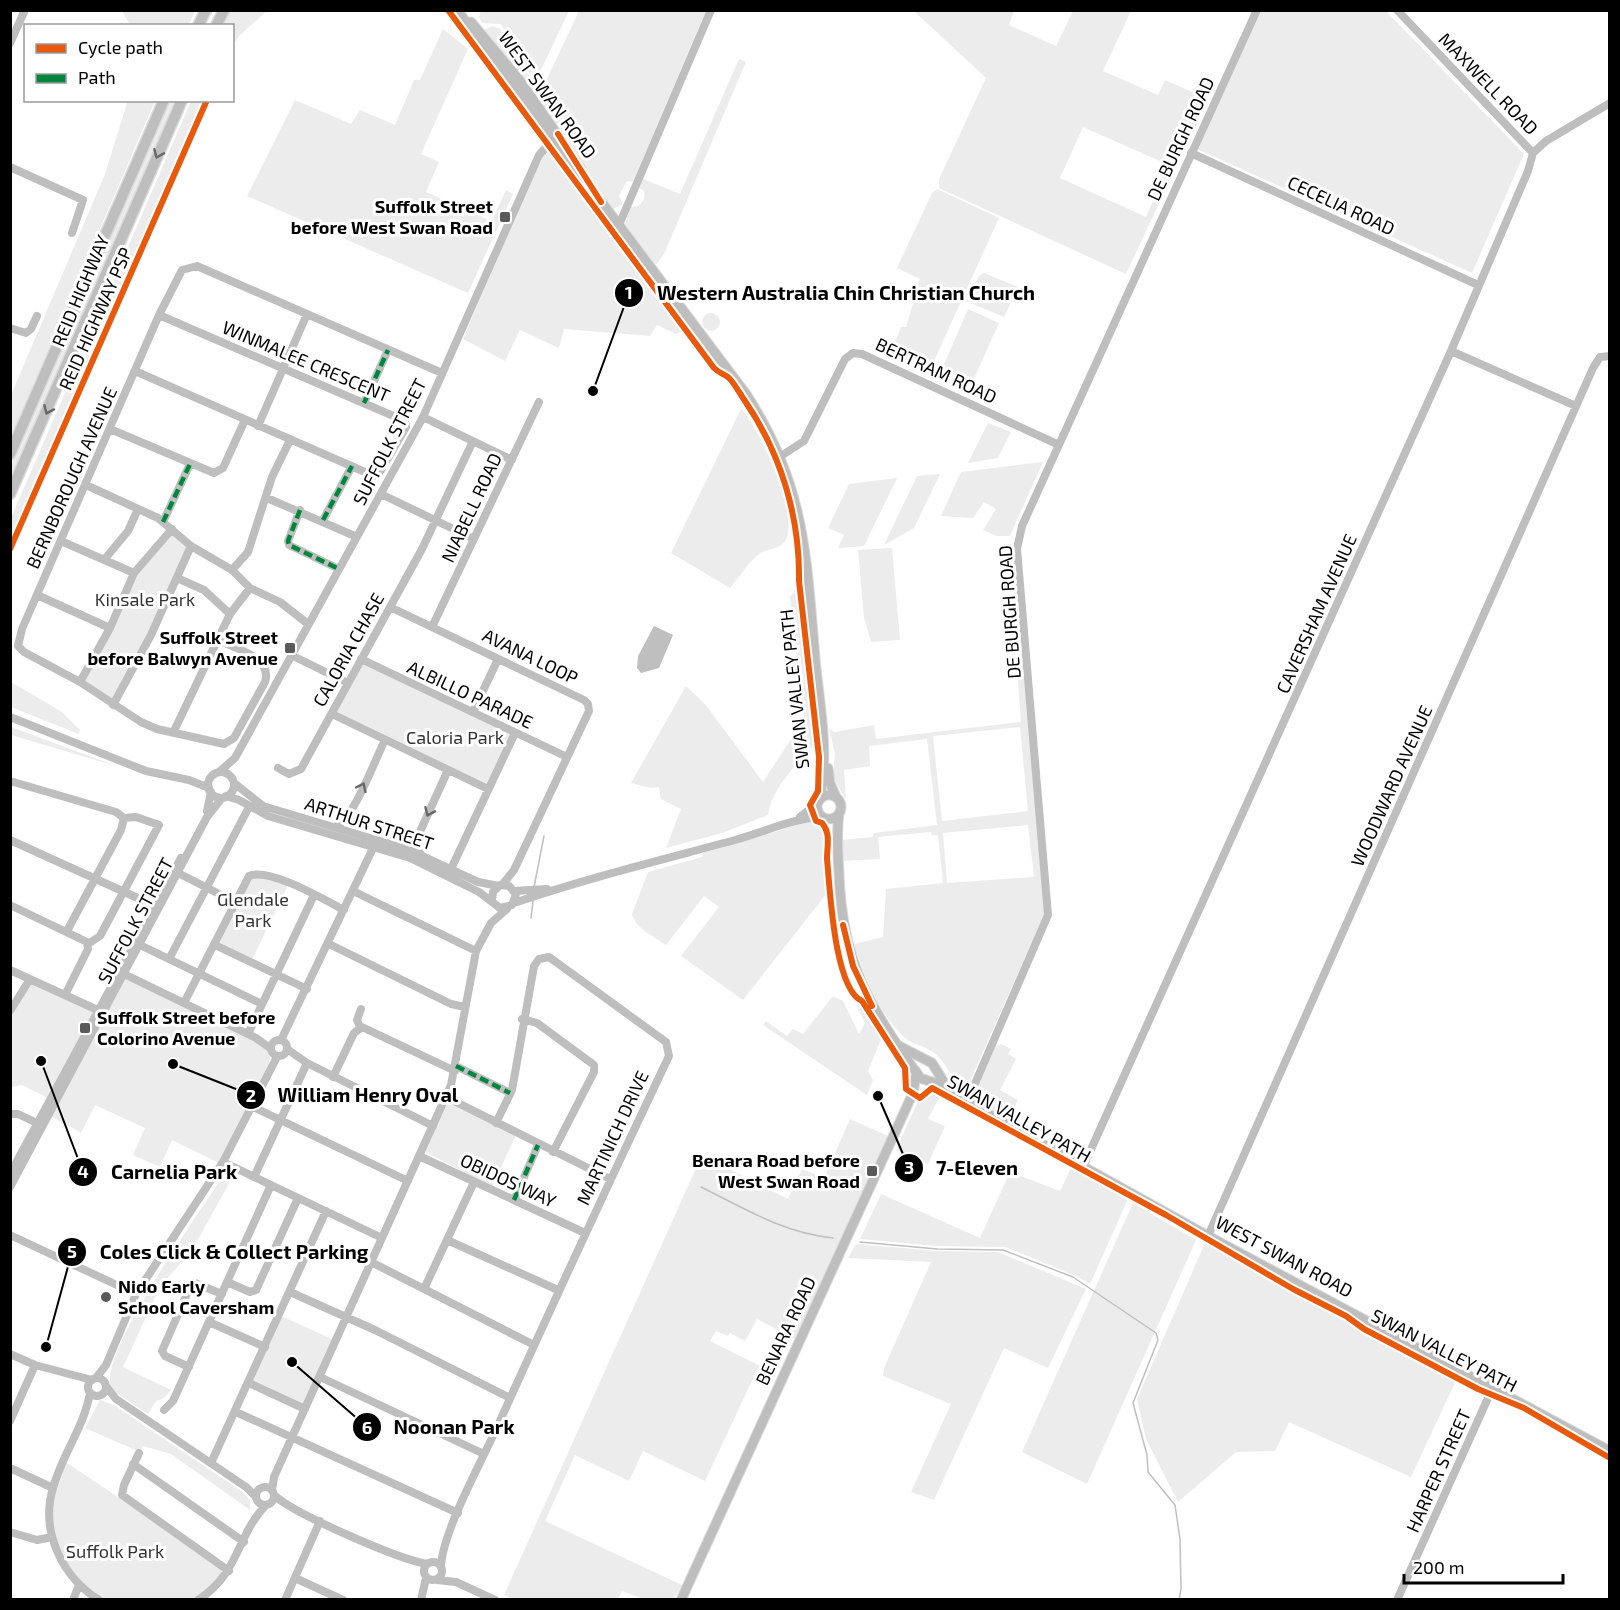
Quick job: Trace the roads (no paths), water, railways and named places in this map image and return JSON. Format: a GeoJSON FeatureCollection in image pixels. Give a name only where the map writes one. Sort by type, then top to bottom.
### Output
{"type":"FeatureCollection","features":[{"type":"Feature","properties":{"kind":"highway"},"geometry":{"type":"LineString","coordinates":[[199,24],[206,10]]}},
{"type":"Feature","properties":{"kind":"highway"},"geometry":{"type":"LineString","coordinates":[[217,24],[224,10]]}},
{"type":"Feature","properties":{"kind":"highway","name":"REID HIGHWAY"},"geometry":{"type":"LineString","coordinates":[[10,454],[163,102]]}},
{"type":"Feature","properties":{"kind":"highway","name":"REID HIGHWAY"},"geometry":{"type":"LineString","coordinates":[[10,494],[181,102]]}},
{"type":"Feature","properties":{"kind":"main road","name":"WEST SWAN ROAD"},"geometry":{"type":"LineString","coordinates":[[457,10],[555,137]]}},
{"type":"Feature","properties":{"kind":"main road","name":"WEST SWAN ROAD"},"geometry":{"type":"LineString","coordinates":[[463,10],[601,202],[745,393],[781,456],[797,506],[805,544],[822,728],[824,769],[818,802]]}},
{"type":"Feature","properties":{"kind":"main road","name":"WEST SWAN ROAD"},"geometry":{"type":"LineString","coordinates":[[822,728],[828,745],[828,777],[836,797]]}},
{"type":"Feature","properties":{"kind":"main road"},"geometry":{"type":"LineString","coordinates":[[839,884],[832,865],[830,830],[818,811],[818,802],[826,795],[836,797],[841,805],[838,814],[839,884],[843,926],[853,966],[874,1011],[916,1073],[927,1080],[935,1071],[933,1064],[899,1046]]}},
{"type":"Feature","properties":{"kind":"main road"},"geometry":{"type":"LineString","coordinates":[[823,817],[832,819],[838,814]]}},
{"type":"Feature","properties":{"kind":"main road"},"geometry":{"type":"LineString","coordinates":[[916,1073],[917,1064],[925,1060]]}},
{"type":"Feature","properties":{"kind":"main road","name":"WEST SWAN ROAD"},"geometry":{"type":"LineString","coordinates":[[935,1071],[947,1087],[967,1102],[1208,1236],[1610,1450]]}},
{"type":"Feature","properties":{"kind":"main road","name":"BENARA ROAD"},"geometry":{"type":"LineString","coordinates":[[683,1599],[913,1092],[916,1073]]}},
{"type":"Feature","properties":{"kind":"main road","name":"WEST SWAN ROAD"},"geometry":{"type":"LineString","coordinates":[[927,1080],[947,1087]]}},
{"type":"Feature","properties":{"kind":"main road","name":"BENARA ROAD"},"geometry":{"type":"LineString","coordinates":[[913,1092],[927,1080]]}},
{"type":"Feature","properties":{"kind":"street"},"geometry":{"type":"LineString","coordinates":[[10,43],[25,10]]}},
{"type":"Feature","properties":{"kind":"street"},"geometry":{"type":"LineString","coordinates":[[619,225],[711,10]]}},
{"type":"Feature","properties":{"kind":"street","name":"DE BURGH ROAD"},"geometry":{"type":"LineString","coordinates":[[967,1102],[1048,915],[1017,549],[1026,514],[1257,10]]}},
{"type":"Feature","properties":{"kind":"street","name":"MAXWELL ROAD"},"geometry":{"type":"LineString","coordinates":[[1397,10],[1533,153]]}},
{"type":"Feature","properties":{"kind":"street"},"geometry":{"type":"LineString","coordinates":[[1533,153],[1546,141],[1610,103]]}},
{"type":"Feature","properties":{"kind":"street","name":"SUFFOLK STREET"},"geometry":{"type":"LineString","coordinates":[[233,781],[236,758],[423,417],[532,169],[541,151],[555,137]]}},
{"type":"Feature","properties":{"kind":"street","name":"CECELIA ROAD"},"geometry":{"type":"LineString","coordinates":[[1191,153],[1478,285]]}},
{"type":"Feature","properties":{"kind":"street","name":"CAVERSHAM AVENUE"},"geometry":{"type":"LineString","coordinates":[[1083,1167],[1451,351],[1528,171],[1533,153]]}},
{"type":"Feature","properties":{"kind":"street"},"geometry":{"type":"LineString","coordinates":[[10,167],[83,200],[72,233]]}},
{"type":"Feature","properties":{"kind":"street","name":"BERNBOROUGH AVENUE"},"geometry":{"type":"LineString","coordinates":[[218,640],[264,664],[267,672],[265,682],[230,743],[222,744],[174,731],[157,729],[141,722],[80,681],[24,652],[18,646],[19,636],[159,315],[182,270],[192,265],[442,373]]}},
{"type":"Feature","properties":{"kind":"street"},"geometry":{"type":"LineString","coordinates":[[258,426],[307,314]]}},
{"type":"Feature","properties":{"kind":"street"},"geometry":{"type":"LineString","coordinates":[[10,328],[26,333],[37,315]]}},
{"type":"Feature","properties":{"kind":"street","name":"WINMALEE CRESCENT"},"geometry":{"type":"LineString","coordinates":[[135,371],[290,440],[378,475],[406,425],[405,422],[364,403],[159,315]]}},
{"type":"Feature","properties":{"kind":"street"},"geometry":{"type":"LineString","coordinates":[[364,403],[388,350]]}},
{"type":"Feature","properties":{"kind":"street"},"geometry":{"type":"LineString","coordinates":[[1451,351],[1576,406]]}},
{"type":"Feature","properties":{"kind":"street","name":"BERTRAM ROAD"},"geometry":{"type":"LineString","coordinates":[[781,456],[804,441],[845,359],[853,353],[862,354],[1057,444]]}},
{"type":"Feature","properties":{"kind":"street","name":"WOODWARD AVENUE"},"geometry":{"type":"LineString","coordinates":[[1208,1236],[1596,362],[1600,357],[1610,356]]}},
{"type":"Feature","properties":{"kind":"street","name":"NIABELL ROAD"},"geometry":{"type":"LineString","coordinates":[[432,627],[540,402]]}},
{"type":"Feature","properties":{"kind":"street"},"geometry":{"type":"LineString","coordinates":[[423,417],[512,460]]}},
{"type":"Feature","properties":{"kind":"street"},"geometry":{"type":"LineString","coordinates":[[110,429],[210,473],[218,472],[226,462],[245,420]]}},
{"type":"Feature","properties":{"kind":"street"},"geometry":{"type":"LineString","coordinates":[[232,570],[248,552],[272,477],[290,440]]}},
{"type":"Feature","properties":{"kind":"street","name":"CALORIA CHASE"},"geometry":{"type":"LineString","coordinates":[[278,768],[289,774],[298,772],[390,607],[435,521],[472,441]]}},
{"type":"Feature","properties":{"kind":"street"},"geometry":{"type":"LineString","coordinates":[[163,522],[190,464]]}},
{"type":"Feature","properties":{"kind":"street"},"geometry":{"type":"LineString","coordinates":[[322,520],[352,466]]}},
{"type":"Feature","properties":{"kind":"street"},"geometry":{"type":"LineString","coordinates":[[86,485],[163,522],[191,546],[232,570],[250,588],[280,602],[308,624]]}},
{"type":"Feature","properties":{"kind":"street"},"geometry":{"type":"LineString","coordinates":[[381,494],[474,539]]}},
{"type":"Feature","properties":{"kind":"street"},"geometry":{"type":"LineString","coordinates":[[267,498],[300,510],[357,537]]}},
{"type":"Feature","properties":{"kind":"street"},"geometry":{"type":"LineString","coordinates":[[104,560],[128,531],[138,509]]}},
{"type":"Feature","properties":{"kind":"street"},"geometry":{"type":"LineString","coordinates":[[300,510],[288,541],[289,545],[339,569]]}},
{"type":"Feature","properties":{"kind":"street"},"geometry":{"type":"LineString","coordinates":[[80,681],[110,628],[134,573],[172,529]]}},
{"type":"Feature","properties":{"kind":"street"},"geometry":{"type":"LineString","coordinates":[[61,541],[134,573]]}},
{"type":"Feature","properties":{"kind":"street"},"geometry":{"type":"LineString","coordinates":[[113,705],[151,635],[191,546]]}},
{"type":"Feature","properties":{"kind":"street"},"geometry":{"type":"LineString","coordinates":[[177,578],[204,590],[230,614]]}},
{"type":"Feature","properties":{"kind":"street"},"geometry":{"type":"LineString","coordinates":[[174,731],[230,614],[250,588]]}},
{"type":"Feature","properties":{"kind":"street"},"geometry":{"type":"LineString","coordinates":[[38,595],[110,628]]}},
{"type":"Feature","properties":{"kind":"street","name":"AVANA LOOP"},"geometry":{"type":"LineString","coordinates":[[390,607],[586,701],[589,711],[514,870],[500,885]]}},
{"type":"Feature","properties":{"kind":"street"},"geometry":{"type":"LineString","coordinates":[[291,655],[348,682]]}},
{"type":"Feature","properties":{"kind":"street","name":"ALBILLO PARADE"},"geometry":{"type":"LineString","coordinates":[[361,659],[567,757]]}},
{"type":"Feature","properties":{"kind":"street"},"geometry":{"type":"LineString","coordinates":[[473,712],[498,659]]}},
{"type":"Feature","properties":{"kind":"street"},"geometry":{"type":"LineString","coordinates":[[332,714],[488,789]]}},
{"type":"Feature","properties":{"kind":"street"},"geometry":{"type":"LineString","coordinates":[[10,717],[146,771],[189,780],[224,797],[232,791],[233,781],[228,774],[216,774],[189,780]]}},
{"type":"Feature","properties":{"kind":"street"},"geometry":{"type":"LineString","coordinates":[[451,869],[515,732]]}},
{"type":"Feature","properties":{"kind":"street"},"geometry":{"type":"LineString","coordinates":[[332,827],[338,826],[349,816],[385,740]]}},
{"type":"Feature","properties":{"kind":"street","name":"SUFFOLK STREET"},"geometry":{"type":"LineString","coordinates":[[216,774],[236,758]]}},
{"type":"Feature","properties":{"kind":"street"},"geometry":{"type":"LineString","coordinates":[[421,854],[417,845],[418,836],[448,770]]}},
{"type":"Feature","properties":{"kind":"street"},"geometry":{"type":"LineString","coordinates":[[210,790],[216,774]]}},
{"type":"Feature","properties":{"kind":"street"},"geometry":{"type":"LineString","coordinates":[[10,781],[116,812],[124,818],[136,817],[159,825],[100,936],[88,944],[86,956],[65,995]]}},
{"type":"Feature","properties":{"kind":"street","name":"ARTHUR STREET"},"geometry":{"type":"LineString","coordinates":[[233,781],[263,806],[332,827],[410,858],[493,902]]}},
{"type":"Feature","properties":{"kind":"street","name":"SUFFOLK STREET"},"geometry":{"type":"LineString","coordinates":[[10,1187],[121,973],[153,905],[204,817],[210,804],[210,790]]}},
{"type":"Feature","properties":{"kind":"street","name":"SUFFOLK STREET"},"geometry":{"type":"LineString","coordinates":[[121,973],[140,945],[213,807],[224,797]]}},
{"type":"Feature","properties":{"kind":"street","name":"ARTHUR STREET"},"geometry":{"type":"LineString","coordinates":[[224,797],[239,800],[268,816],[421,854],[483,884],[500,885]]}},
{"type":"Feature","properties":{"kind":"street"},"geometry":{"type":"LineString","coordinates":[[796,820],[818,802]]}},
{"type":"Feature","properties":{"kind":"street"},"geometry":{"type":"LineString","coordinates":[[170,959],[249,807]]}},
{"type":"Feature","properties":{"kind":"street"},"geometry":{"type":"LineString","coordinates":[[198,1599],[216,1586],[229,1571],[244,1542],[256,1516],[257,1499],[267,1490],[274,1477],[446,1097],[456,1069],[476,951],[491,923],[514,903],[558,888],[746,837],[796,820],[823,817]]}},
{"type":"Feature","properties":{"kind":"street"},"geometry":{"type":"LineString","coordinates":[[67,931],[123,826],[124,818]]}},
{"type":"Feature","properties":{"kind":"street"},"geometry":{"type":"LineString","coordinates":[[10,840],[153,905]]}},
{"type":"Feature","properties":{"kind":"street"},"geometry":{"type":"LineString","coordinates":[[95,1393],[94,1379],[106,1365],[136,1294],[223,1162],[269,1070],[375,844]]}},
{"type":"Feature","properties":{"kind":"street","name":"AVANA LOOP"},"geometry":{"type":"LineString","coordinates":[[514,870],[514,890]]}},
{"type":"Feature","properties":{"kind":"street"},"geometry":{"type":"LineString","coordinates":[[178,873],[235,902]]}},
{"type":"Feature","properties":{"kind":"street"},"geometry":{"type":"LineString","coordinates":[[184,1003],[246,879],[258,873],[298,887],[344,910]]}},
{"type":"Feature","properties":{"kind":"street"},"geometry":{"type":"LineString","coordinates":[[491,923],[493,891],[500,885],[514,890],[558,888]]}},
{"type":"Feature","properties":{"kind":"street"},"geometry":{"type":"LineString","coordinates":[[514,890],[514,903]]}},
{"type":"Feature","properties":{"kind":"street"},"geometry":{"type":"LineString","coordinates":[[353,891],[476,951]]}},
{"type":"Feature","properties":{"kind":"street"},"geometry":{"type":"LineString","coordinates":[[252,1036],[262,1004],[314,895]]}},
{"type":"Feature","properties":{"kind":"street"},"geometry":{"type":"LineString","coordinates":[[493,902],[500,908],[507,909]]}},
{"type":"Feature","properties":{"kind":"street"},"geometry":{"type":"LineString","coordinates":[[10,905],[67,931],[88,944]]}},
{"type":"Feature","properties":{"kind":"street"},"geometry":{"type":"LineString","coordinates":[[328,944],[451,1004],[465,1007]]}},
{"type":"Feature","properties":{"kind":"street"},"geometry":{"type":"LineString","coordinates":[[140,945],[262,1004]]}},
{"type":"Feature","properties":{"kind":"street"},"geometry":{"type":"LineString","coordinates":[[215,945],[307,989]]}},
{"type":"Feature","properties":{"kind":"street","name":"MARTINICH DRIVE"},"geometry":{"type":"LineString","coordinates":[[430,1572],[558,1290],[669,1056],[666,1042],[549,957],[536,961],[522,1020],[510,1093],[496,1123]]}},
{"type":"Feature","properties":{"kind":"street"},"geometry":{"type":"LineString","coordinates":[[10,970],[101,1012]]}},
{"type":"Feature","properties":{"kind":"street"},"geometry":{"type":"LineString","coordinates":[[121,973],[279,1048],[433,1126]]}},
{"type":"Feature","properties":{"kind":"street"},"geometry":{"type":"LineString","coordinates":[[10,1011],[30,979]]}},
{"type":"Feature","properties":{"kind":"street"},"geometry":{"type":"LineString","coordinates":[[360,1027],[357,1020],[361,1010]]}},
{"type":"Feature","properties":{"kind":"street","name":"SUFFOLK STREET"},"geometry":{"type":"LineString","coordinates":[[10,1173],[101,1012]]}},
{"type":"Feature","properties":{"kind":"street"},"geometry":{"type":"LineString","coordinates":[[522,1020],[537,1023],[594,1065],[594,1072],[553,1152]]}},
{"type":"Feature","properties":{"kind":"street"},"geometry":{"type":"LineString","coordinates":[[333,1077],[354,1033],[360,1027],[366,1027],[510,1093]]}},
{"type":"Feature","properties":{"kind":"street"},"geometry":{"type":"LineString","coordinates":[[254,1177],[303,1061]]}},
{"type":"Feature","properties":{"kind":"street"},"geometry":{"type":"LineString","coordinates":[[446,1097],[610,1179]]}},
{"type":"Feature","properties":{"kind":"street"},"geometry":{"type":"LineString","coordinates":[[251,1106],[408,1181]]}},
{"type":"Feature","properties":{"kind":"street"},"geometry":{"type":"LineString","coordinates":[[10,1114],[18,1114],[37,1123]]}},
{"type":"Feature","properties":{"kind":"street"},"geometry":{"type":"LineString","coordinates":[[514,1200],[538,1145]]}},
{"type":"Feature","properties":{"kind":"street","name":"OBIDOS WAY"},"geometry":{"type":"LineString","coordinates":[[419,1156],[585,1233]]}},
{"type":"Feature","properties":{"kind":"street"},"geometry":{"type":"LineString","coordinates":[[223,1162],[382,1238]]}},
{"type":"Feature","properties":{"kind":"street"},"geometry":{"type":"LineString","coordinates":[[424,1289],[474,1182]]}},
{"type":"Feature","properties":{"kind":"street"},"geometry":{"type":"LineString","coordinates":[[164,1410],[173,1401],[271,1185]]}},
{"type":"Feature","properties":{"kind":"street"},"geometry":{"type":"LineString","coordinates":[[227,1282],[250,1292],[256,1290],[298,1198]]}},
{"type":"Feature","properties":{"kind":"street"},"geometry":{"type":"LineString","coordinates":[[211,1463],[326,1211]]}},
{"type":"Feature","properties":{"kind":"street"},"geometry":{"type":"LineString","coordinates":[[10,1235],[136,1294]]}},
{"type":"Feature","properties":{"kind":"street"},"geometry":{"type":"LineString","coordinates":[[447,1240],[558,1290]]}},
{"type":"Feature","properties":{"kind":"street"},"geometry":{"type":"LineString","coordinates":[[371,1262],[534,1345]]}},
{"type":"Feature","properties":{"kind":"street"},"geometry":{"type":"LineString","coordinates":[[189,1367],[165,1356],[162,1351],[180,1309],[193,1283],[222,1294]]}},
{"type":"Feature","properties":{"kind":"street"},"geometry":{"type":"LineString","coordinates":[[290,1292],[510,1398]]}},
{"type":"Feature","properties":{"kind":"street"},"geometry":{"type":"LineString","coordinates":[[209,1322],[265,1347]]}},
{"type":"Feature","properties":{"kind":"street"},"geometry":{"type":"LineString","coordinates":[[10,1353],[36,1365],[106,1384]]}},
{"type":"Feature","properties":{"kind":"street"},"geometry":{"type":"LineString","coordinates":[[10,1421],[36,1365]]}},
{"type":"Feature","properties":{"kind":"street"},"geometry":{"type":"LineString","coordinates":[[106,1365],[106,1384],[116,1399]]}},
{"type":"Feature","properties":{"kind":"street"},"geometry":{"type":"LineString","coordinates":[[75,1377],[95,1393],[116,1399],[246,1486],[257,1499],[268,1505],[284,1504]]}},
{"type":"Feature","properties":{"kind":"street"},"geometry":{"type":"LineString","coordinates":[[320,1377],[484,1454]]}},
{"type":"Feature","properties":{"kind":"street"},"geometry":{"type":"LineString","coordinates":[[249,1383],[305,1409]]}},
{"type":"Feature","properties":{"kind":"street"},"geometry":{"type":"LineString","coordinates":[[99,1599],[80,1585],[65,1567],[52,1537],[50,1515],[53,1488],[95,1393],[106,1384]]}},
{"type":"Feature","properties":{"kind":"street","name":"HARPER STREET"},"geometry":{"type":"LineString","coordinates":[[1397,1599],[1493,1387]]}},
{"type":"Feature","properties":{"kind":"street"},"geometry":{"type":"LineString","coordinates":[[236,1412],[458,1513]]}},
{"type":"Feature","properties":{"kind":"street"},"geometry":{"type":"LineString","coordinates":[[139,1453],[122,1491],[125,1499],[229,1571]]}},
{"type":"Feature","properties":{"kind":"street"},"geometry":{"type":"LineString","coordinates":[[133,1464],[244,1542]]}},
{"type":"Feature","properties":{"kind":"street"},"geometry":{"type":"LineString","coordinates":[[10,1468],[53,1488]]}},
{"type":"Feature","properties":{"kind":"street"},"geometry":{"type":"LineString","coordinates":[[246,1486],[267,1490],[284,1504],[409,1560],[430,1572],[495,1599]]}},
{"type":"Feature","properties":{"kind":"street"},"geometry":{"type":"LineString","coordinates":[[267,1490],[268,1505]]}},
{"type":"Feature","properties":{"kind":"street"},"geometry":{"type":"LineString","coordinates":[[256,1516],[268,1505]]}},
{"type":"Feature","properties":{"kind":"street"},"geometry":{"type":"LineString","coordinates":[[285,1599],[320,1521]]}},
{"type":"Feature","properties":{"kind":"street"},"geometry":{"type":"LineString","coordinates":[[10,1532],[37,1540],[52,1537]]}},
{"type":"Feature","properties":{"kind":"street","name":"MARTINICH DRIVE"},"geometry":{"type":"LineString","coordinates":[[430,1572],[441,1568],[444,1545]]}},
{"type":"Feature","properties":{"kind":"street"},"geometry":{"type":"LineString","coordinates":[[430,1572],[441,1568],[456,1582]]}},
{"type":"Feature","properties":{"kind":"street"},"geometry":{"type":"LineString","coordinates":[[422,1597],[430,1572]]}},
{"type":"Feature","properties":{"kind":"street"},"geometry":{"type":"LineString","coordinates":[[295,1578],[343,1599]]}},
{"type":"Feature","properties":{"kind":"street"},"geometry":{"type":"LineString","coordinates":[[73,1599],[80,1585]]}},
{"type":"Feature","properties":{"kind":"waterway"},"geometry":{"type":"LineString","coordinates":[[534,887],[544,836]]}},
{"type":"Feature","properties":{"kind":"waterway"},"geometry":{"type":"LineString","coordinates":[[531,918],[533,901]]}},
{"type":"Feature","properties":{"kind":"waterway"},"geometry":{"type":"LineString","coordinates":[[701,1187],[781,1225],[833,1238]]}},
{"type":"Feature","properties":{"kind":"waterway"},"geometry":{"type":"LineString","coordinates":[[860,1242],[937,1249],[1003,1250],[1073,1277],[1156,1333],[1158,1340],[1133,1403],[1147,1455],[1148,1472],[1175,1505],[1180,1539],[1181,1589],[1179,1600]]}},
{"type":"Feature","properties":{"kind":"place","name":"Suffolk Street before West Swan Road"},"geometry":{"type":"Point","coordinates":[505,217]}},
{"type":"Feature","properties":{"kind":"place","name":"Western Australia Chin Christian Church"},"geometry":{"type":"Point","coordinates":[593,391]}},
{"type":"Feature","properties":{"kind":"place","name":"Suffolk Street before Balwyn Avenue"},"geometry":{"type":"Point","coordinates":[290,648]}},
{"type":"Feature","properties":{"kind":"place","name":"Suffolk Street before Colorino Avenue"},"geometry":{"type":"Point","coordinates":[85,1028]}},
{"type":"Feature","properties":{"kind":"place","name":"Carnelia Park"},"geometry":{"type":"Point","coordinates":[41,1061]}},
{"type":"Feature","properties":{"kind":"place","name":"William Henry Oval"},"geometry":{"type":"Point","coordinates":[173,1064]}},
{"type":"Feature","properties":{"kind":"place","name":"7-Eleven"},"geometry":{"type":"Point","coordinates":[878,1096]}},
{"type":"Feature","properties":{"kind":"place","name":"Benara Road before West Swan Road"},"geometry":{"type":"Point","coordinates":[872,1171]}},
{"type":"Feature","properties":{"kind":"place","name":"Nido Early School Caversham"},"geometry":{"type":"Point","coordinates":[106,1297]}},
{"type":"Feature","properties":{"kind":"place","name":"Coles Click & Collect Parking"},"geometry":{"type":"Point","coordinates":[46,1347]}},
{"type":"Feature","properties":{"kind":"place","name":"Noonan Park"},"geometry":{"type":"Point","coordinates":[292,1362]}},
{"type":"Feature","properties":{"kind":"park label","name":"Kinsale Park"},"geometry":{"type":"Point","coordinates":[145,600]}},
{"type":"Feature","properties":{"kind":"park label","name":"Caloria Park"},"geometry":{"type":"Point","coordinates":[455,738]}},
{"type":"Feature","properties":{"kind":"park label","name":"Glendale Park"},"geometry":{"type":"Point","coordinates":[253,910]}},
{"type":"Feature","properties":{"kind":"park label","name":"Suffolk Park"},"geometry":{"type":"Point","coordinates":[115,1552]}}]}
